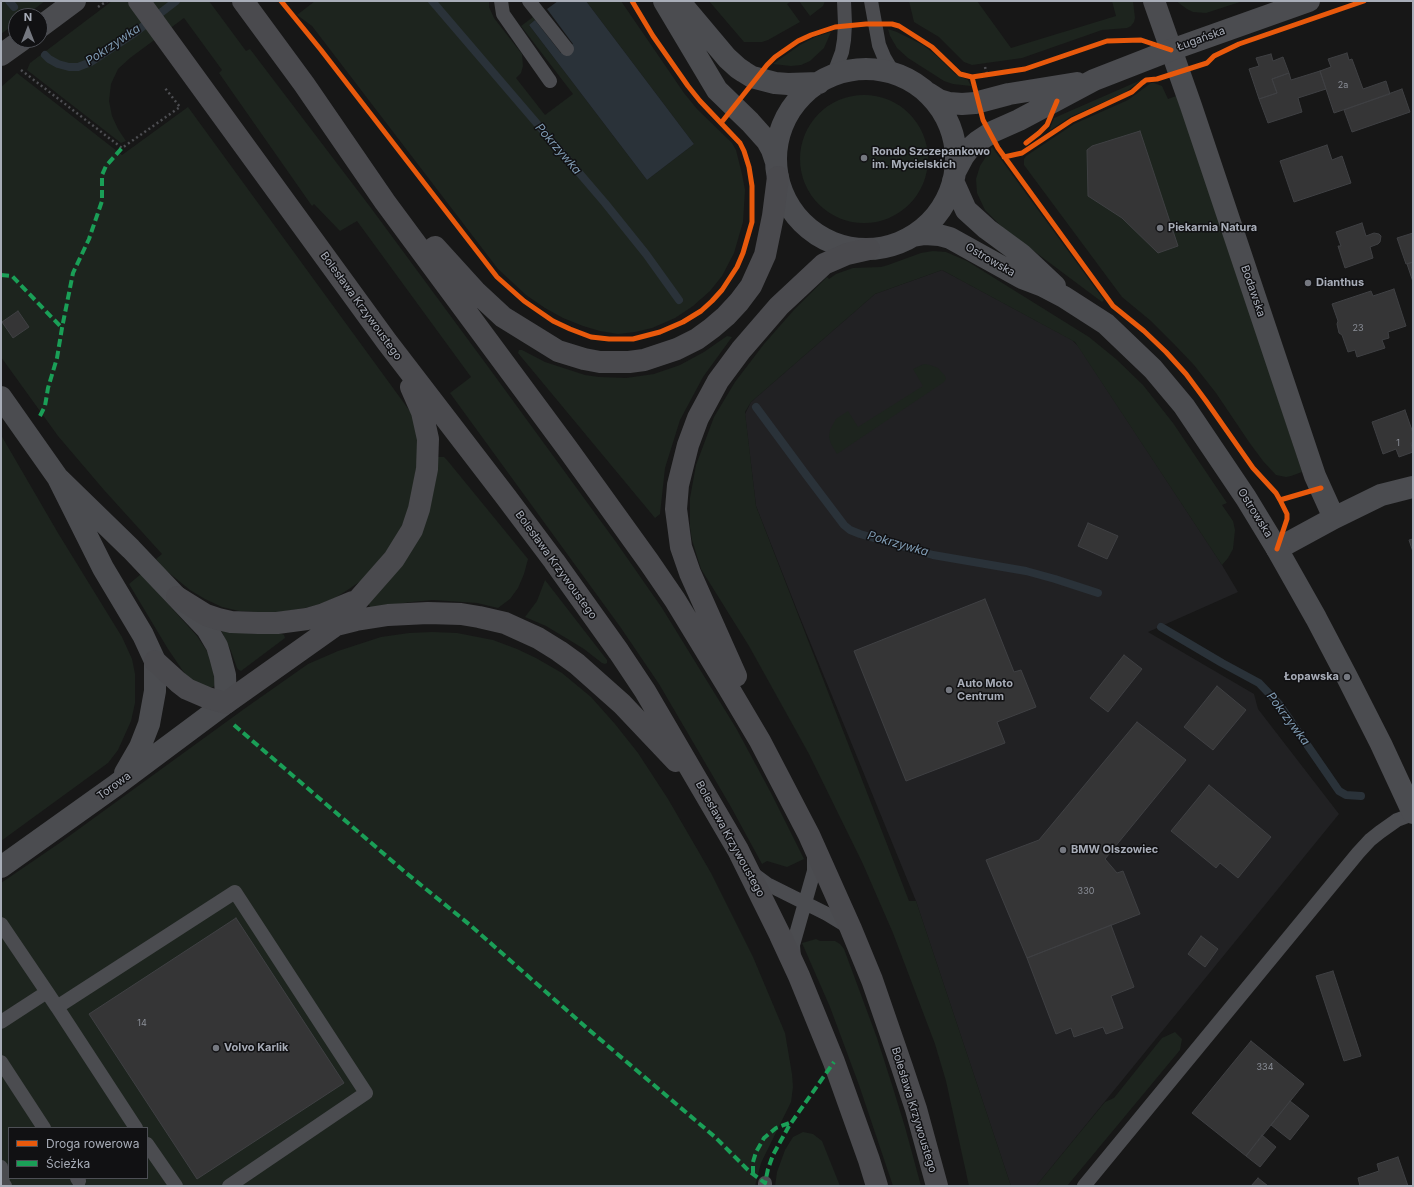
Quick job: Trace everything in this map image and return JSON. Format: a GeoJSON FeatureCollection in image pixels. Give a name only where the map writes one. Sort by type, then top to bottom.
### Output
{"type":"FeatureCollection","features":[{"type":"Feature","properties":{"kind":"main road","name":"Bolesława Krzywoustego"},"geometry":{"type":"LineString","coordinates":[[139,1],[386,342],[506,497],[619,652],[649,697],[710,801],[747,868],[799,976],[834,1062],[877,1186]]}},
{"type":"Feature","properties":{"kind":"main road","name":"Bolesława Krzywoustego"},"geometry":{"type":"LineString","coordinates":[[243,1],[304,84],[386,202],[563,442],[649,562],[699,638],[760,741],[809,834],[872,980],[916,1109],[937,1186]]}},
{"type":"Feature","properties":{"kind":"main road"},"geometry":{"type":"LineString","coordinates":[[386,202],[426,238],[490,306],[519,328],[558,351],[572,356],[600,362],[629,362],[644,360],[660,355],[677,349],[697,339],[726,316],[739,302],[750,286],[765,254],[773,216],[777,169]]}},
{"type":"Feature","properties":{"kind":"main road"},"geometry":{"type":"LineString","coordinates":[[760,741],[740,686],[685,562],[676,509],[680,474],[692,430],[704,404],[718,380],[741,350],[779,306],[821,266],[831,260],[847,254],[869,249]]}},
{"type":"Feature","properties":{"kind":"main road"},"geometry":{"type":"LineString","coordinates":[[156,661],[187,689],[208,698],[226,703],[336,625],[390,564],[403,546],[412,530],[419,509],[428,463],[428,439],[422,412],[409,382],[386,342]]}},
{"type":"Feature","properties":{"kind":"main road"},"geometry":{"type":"LineString","coordinates":[[176,597],[206,615],[218,619],[231,622],[258,623],[277,623],[306,619],[344,607],[359,598]]}},
{"type":"Feature","properties":{"kind":"main road"},"geometry":{"type":"LineString","coordinates":[[336,625],[388,615],[410,613],[447,613],[479,616],[505,623],[521,630],[559,650],[598,681],[669,752],[710,801]]}},
{"type":"Feature","properties":{"kind":"street"},"geometry":{"type":"LineString","coordinates":[[48,21],[75,1]]}},
{"type":"Feature","properties":{"kind":"street"},"geometry":{"type":"LineString","coordinates":[[664,1],[717,90],[767,141],[772,150],[782,192],[789,206],[810,230],[838,245],[869,249],[899,243],[926,227],[937,215],[946,202],[954,177],[956,156],[950,126],[943,112],[933,99],[922,89],[909,80],[894,74],[879,70],[863,69],[848,71],[826,79],[788,84],[761,80],[738,68],[727,58],[679,1]]}},
{"type":"Feature","properties":{"kind":"street","name":"Bodawska"},"geometry":{"type":"LineString","coordinates":[[1154,1],[1191,106],[1315,476],[1334,518]]}},
{"type":"Feature","properties":{"kind":"street","name":"Ługańska"},"geometry":{"type":"LineString","coordinates":[[954,177],[963,157],[969,149],[990,134],[1094,80],[1170,50],[1310,1]]}},
{"type":"Feature","properties":{"kind":"street"},"geometry":{"type":"LineString","coordinates":[[9,61],[17,48]]}},
{"type":"Feature","properties":{"kind":"street"},"geometry":{"type":"LineString","coordinates":[[777,169],[777,146],[780,131],[787,116],[795,103],[806,92],[826,79]]}},
{"type":"Feature","properties":{"kind":"street","name":"Ługańska"},"geometry":{"type":"LineString","coordinates":[[922,89],[940,100],[949,103],[962,104],[979,102],[1010,94],[1094,80]]}},
{"type":"Feature","properties":{"kind":"street","name":"Ostrowska"},"geometry":{"type":"LineString","coordinates":[[954,177],[966,210],[987,229],[1020,254],[1064,297]]}},
{"type":"Feature","properties":{"kind":"street","name":"Ostrowska"},"geometry":{"type":"LineString","coordinates":[[913,236],[925,234],[939,235],[950,238],[1022,278],[1043,286],[1064,297],[1106,324],[1141,356],[1171,390],[1184,406],[1217,454],[1277,549],[1337,658],[1381,744],[1413,814]]}},
{"type":"Feature","properties":{"kind":"street"},"geometry":{"type":"LineString","coordinates":[[1,398],[58,478],[103,568],[143,635],[156,661],[153,702],[146,734],[131,765],[116,785]]}},
{"type":"Feature","properties":{"kind":"street"},"geometry":{"type":"LineString","coordinates":[[58,478],[131,549],[207,629],[217,646],[225,675],[226,703]]}},
{"type":"Feature","properties":{"kind":"street"},"geometry":{"type":"LineString","coordinates":[[1277,549],[1334,518],[1381,495],[1413,487]]}},
{"type":"Feature","properties":{"kind":"street","name":"Torowa"},"geometry":{"type":"LineString","coordinates":[[1,867],[116,785],[226,703]]}},
{"type":"Feature","properties":{"kind":"lane"},"geometry":{"type":"LineString","coordinates":[[501,1],[503,14],[550,81]]}},
{"type":"Feature","properties":{"kind":"lane"},"geometry":{"type":"LineString","coordinates":[[529,1],[567,49]]}},
{"type":"Feature","properties":{"kind":"lane"},"geometry":{"type":"LineString","coordinates":[[826,79],[842,52],[845,24],[844,1]]}},
{"type":"Feature","properties":{"kind":"lane"},"geometry":{"type":"LineString","coordinates":[[871,1],[879,45],[894,74]]}},
{"type":"Feature","properties":{"kind":"lane"},"geometry":{"type":"LineString","coordinates":[[1084,1186],[1358,853],[1380,832],[1397,820],[1413,814]]}},
{"type":"Feature","properties":{"kind":"lane"},"geometry":{"type":"LineString","coordinates":[[799,976],[794,959],[793,945],[814,871],[812,847],[809,834]]}},
{"type":"Feature","properties":{"kind":"lane"},"geometry":{"type":"LineString","coordinates":[[747,868],[767,884],[836,919],[850,929]]}},
{"type":"Feature","properties":{"kind":"lane"},"geometry":{"type":"LineString","coordinates":[[57,1006],[235,892],[366,1093],[229,1186]]}},
{"type":"Feature","properties":{"kind":"lane"},"geometry":{"type":"LineString","coordinates":[[1,924],[57,1006],[135,1127]]}},
{"type":"Feature","properties":{"kind":"lane"},"geometry":{"type":"LineString","coordinates":[[1,1022],[47,992]]}},
{"type":"Feature","properties":{"kind":"lane"},"geometry":{"type":"LineString","coordinates":[[1,1062],[43,1127]]}},
{"type":"Feature","properties":{"kind":"lane"},"geometry":{"type":"LineString","coordinates":[[148,1145],[176,1186]]}},
{"type":"Feature","properties":{"kind":"lane"},"geometry":{"type":"LineString","coordinates":[[1,1167],[3,1183],[5,1186]]}},
{"type":"Feature","properties":{"kind":"path"},"geometry":{"type":"LineString","coordinates":[[9,61],[122,148],[180,108],[166,88]]}},
{"type":"Feature","properties":{"kind":"path"},"geometry":{"type":"LineString","coordinates":[[979,102],[972,77],[990,74]]}},
{"type":"Feature","properties":{"kind":"shaded area"},"geometry":{"type":"Polygon","coordinates":[[[1,1],[45,1],[36,8],[8,8],[8,29],[1,34],[1,1]]]}},
{"type":"Feature","properties":{"kind":"shaded area"},"geometry":{"type":"Polygon","coordinates":[[[112,1],[209,1],[246,51],[250,49],[371,208],[489,368],[616,542],[662,608],[736,728],[804,859],[787,867],[767,861],[762,864],[731,807],[659,684],[621,628],[450,393],[471,377],[357,221],[340,231],[314,204],[312,206],[219,73],[222,70],[184,18],[130,58],[118,69],[111,84],[109,101],[112,116],[126,141],[121,143],[27,70],[30,63],[112,1]]]}},
{"type":"Feature","properties":{"kind":"shaded area"},"geometry":{"type":"Polygon","coordinates":[[[315,1],[489,1],[489,7],[494,18],[522,54],[523,66],[521,73],[516,78],[545,115],[573,94],[521,26],[533,17],[535,20],[529,25],[647,180],[694,144],[586,1],[621,1],[684,93],[697,109],[732,143],[736,150],[745,190],[743,222],[734,253],[722,276],[710,291],[693,306],[675,318],[652,328],[635,332],[618,334],[600,331],[563,318],[545,308],[526,295],[498,269],[312,26],[297,15],[315,1]]]}},
{"type":"Feature","properties":{"kind":"shaded area"},"geometry":{"type":"Polygon","coordinates":[[[558,1],[586,1],[694,144],[647,180],[529,25],[535,20],[561,53],[573,44],[547,9],[558,1]]]}},
{"type":"Feature","properties":{"kind":"shaded area"},"geometry":{"type":"Polygon","coordinates":[[[709,1],[792,1],[787,4],[800,22],[768,40],[762,42],[744,42],[709,1]]]}},
{"type":"Feature","properties":{"kind":"shaded area"},"geometry":{"type":"Polygon","coordinates":[[[799,1],[825,1],[823,6],[810,16],[799,1]]]}},
{"type":"Feature","properties":{"kind":"shaded area"},"geometry":{"type":"Polygon","coordinates":[[[909,1],[977,1],[1011,48],[1116,16],[1112,1],[1133,1],[1135,18],[1131,26],[1127,28],[1102,30],[1022,58],[972,65],[964,62],[939,37],[914,22],[909,1]]]}},
{"type":"Feature","properties":{"kind":"shaded area"},"geometry":{"type":"Polygon","coordinates":[[[1176,1],[1243,1],[1206,13],[1193,12],[1176,1]]]}},
{"type":"Feature","properties":{"kind":"shaded area"},"geometry":{"type":"Polygon","coordinates":[[[888,29],[923,45],[937,56],[955,74],[968,80],[971,86],[953,84],[944,81],[908,58],[897,48],[888,29]]]}},
{"type":"Feature","properties":{"kind":"shaded area"},"geometry":{"type":"Polygon","coordinates":[[[831,32],[824,48],[810,61],[801,65],[791,66],[773,64],[800,45],[815,37],[831,32]]]}},
{"type":"Feature","properties":{"kind":"shaded area"},"geometry":{"type":"Polygon","coordinates":[[[17,73],[122,155],[188,107],[412,414],[421,437],[410,507],[396,540],[362,580],[335,598],[305,608],[273,613],[239,611],[222,607],[190,590],[163,568],[156,559],[162,554],[58,436],[1,357],[1,87],[17,73]]]}},
{"type":"Feature","properties":{"kind":"shaded area"},"geometry":{"type":"Polygon","coordinates":[[[1141,80],[1124,93],[1070,117],[1049,131],[1054,118],[1141,80]]]}},
{"type":"Feature","properties":{"kind":"shaded area"},"geometry":{"type":"Polygon","coordinates":[[[1151,83],[1162,86],[1168,99],[1176,96],[1210,189],[1302,472],[1286,477],[1276,475],[1263,461],[1216,393],[1194,365],[1151,321],[1122,297],[1024,165],[1024,159],[1026,156],[1074,124],[1128,100],[1151,83]]]}},
{"type":"Feature","properties":{"kind":"shaded area"},"geometry":{"type":"Polygon","coordinates":[[[858,95],[870,95],[883,98],[900,106],[913,118],[925,140],[928,159],[927,171],[923,183],[917,195],[905,208],[883,220],[870,223],[858,223],[845,220],[828,212],[815,200],[803,178],[800,165],[800,153],[803,140],[811,123],[823,110],[845,98],[858,95]]]}},
{"type":"Feature","properties":{"kind":"shaded area"},"geometry":{"type":"Polygon","coordinates":[[[992,147],[1104,300],[1102,302],[1003,228],[985,210],[977,193],[976,179],[980,166],[992,147]]]}},
{"type":"Feature","properties":{"kind":"shaded area"},"geometry":{"type":"Polygon","coordinates":[[[933,251],[946,252],[967,261],[1089,337],[1116,359],[1143,385],[1173,423],[1227,503],[1222,505],[1233,521],[1235,530],[1233,549],[1222,565],[1075,342],[942,270],[875,294],[751,402],[745,412],[756,506],[909,901],[916,901],[1011,1186],[969,1186],[946,1081],[935,1044],[893,933],[863,864],[809,754],[749,646],[701,569],[692,540],[690,527],[690,498],[696,465],[714,417],[735,382],[764,344],[793,311],[827,277],[829,279],[836,274],[853,268],[881,267],[921,253],[933,251]]]}},
{"type":"Feature","properties":{"kind":"shaded area"},"geometry":{"type":"Polygon","coordinates":[[[942,270],[1072,340],[1078,346],[1222,565],[1238,592],[1148,632],[1254,694],[1258,709],[1339,814],[1036,1186],[1011,1186],[916,901],[756,506],[745,414],[751,402],[875,294],[942,270]]]}},
{"type":"Feature","properties":{"kind":"shaded area"},"geometry":{"type":"Polygon","coordinates":[[[727,336],[732,337],[703,377],[680,420],[665,468],[660,514],[655,518],[518,353],[519,350],[522,350],[545,362],[585,375],[626,378],[654,374],[680,365],[704,352],[727,336]]]}},
{"type":"Feature","properties":{"kind":"shaded area"},"geometry":{"type":"Polygon","coordinates":[[[924,364],[938,368],[945,376],[946,379],[944,382],[837,454],[829,437],[830,430],[836,419],[848,411],[858,427],[923,386],[913,369],[924,364]]]}},
{"type":"Feature","properties":{"kind":"shaded area"},"geometry":{"type":"Polygon","coordinates":[[[1,435],[58,533],[122,637],[132,659],[135,674],[135,703],[131,721],[118,750],[108,763],[1,841],[1,435]]]}},
{"type":"Feature","properties":{"kind":"shaded area"},"geometry":{"type":"Polygon","coordinates":[[[438,457],[444,457],[447,460],[528,559],[518,588],[510,599],[498,608],[477,603],[433,600],[371,608],[369,602],[438,457]]]}},
{"type":"Feature","properties":{"kind":"shaded area"},"geometry":{"type":"Polygon","coordinates":[[[141,574],[197,636],[205,648],[212,660],[215,685],[213,687],[210,688],[192,680],[185,674],[168,649],[129,584],[141,574]]]}},
{"type":"Feature","properties":{"kind":"shaded area"},"geometry":{"type":"Polygon","coordinates":[[[545,580],[607,660],[607,663],[602,663],[584,649],[546,626],[525,617],[537,601],[545,580]]]}},
{"type":"Feature","properties":{"kind":"shaded area"},"geometry":{"type":"Polygon","coordinates":[[[221,630],[258,634],[282,634],[285,638],[241,671],[237,668],[221,630]]]}},
{"type":"Feature","properties":{"kind":"shaded area"},"geometry":{"type":"Polygon","coordinates":[[[409,633],[457,633],[493,640],[517,649],[562,673],[591,697],[638,753],[668,799],[711,873],[753,957],[785,1033],[792,1074],[793,1087],[791,1102],[761,1163],[755,1186],[1,1186],[1,883],[61,842],[308,664],[338,651],[381,637],[409,633]]]}},
{"type":"Feature","properties":{"kind":"shaded area"},"geometry":{"type":"Polygon","coordinates":[[[816,939],[820,941],[835,941],[844,949],[877,1038],[905,1127],[921,1186],[893,1186],[859,1085],[830,1007],[802,943],[816,939]]]}},
{"type":"Feature","properties":{"kind":"shaded area"},"geometry":{"type":"Polygon","coordinates":[[[1175,1032],[1182,1039],[1180,1050],[1067,1186],[1036,1186],[1105,1102],[1114,1098],[1162,1038],[1175,1032]]]}},
{"type":"Feature","properties":{"kind":"shaded area"},"geometry":{"type":"Polygon","coordinates":[[[803,1132],[813,1134],[822,1141],[840,1186],[775,1186],[777,1172],[785,1150],[793,1137],[803,1132]]]}},
{"type":"Feature","properties":{"kind":"building"},"geometry":{"type":"Polygon","coordinates":[[[1347,53],[1349,60],[1352,59],[1363,89],[1386,81],[1390,94],[1334,113],[1320,71],[1331,67],[1328,59],[1347,53]]]}},
{"type":"Feature","properties":{"kind":"building"},"geometry":{"type":"Polygon","coordinates":[[[1271,54],[1273,61],[1283,57],[1289,73],[1272,79],[1277,93],[1259,99],[1249,69],[1259,66],[1256,58],[1271,54]]]}},
{"type":"Feature","properties":{"kind":"building"},"geometry":{"type":"Polygon","coordinates":[[[1320,71],[1326,89],[1298,98],[1302,112],[1268,123],[1259,99],[1277,93],[1272,79],[1289,73],[1291,80],[1320,71]]]}},
{"type":"Feature","properties":{"kind":"building"},"geometry":{"type":"Polygon","coordinates":[[[1402,89],[1410,112],[1352,132],[1344,110],[1402,89]]]}},
{"type":"Feature","properties":{"kind":"building"},"geometry":{"type":"Polygon","coordinates":[[[1140,131],[1178,246],[1158,253],[1122,218],[1088,196],[1087,150],[1092,146],[1140,131]]]}},
{"type":"Feature","properties":{"kind":"building"},"geometry":{"type":"Polygon","coordinates":[[[1327,145],[1332,160],[1342,156],[1351,183],[1294,202],[1280,161],[1327,145]]]}},
{"type":"Feature","properties":{"kind":"building"},"geometry":{"type":"Polygon","coordinates":[[[1362,223],[1366,236],[1374,233],[1379,234],[1381,236],[1380,242],[1370,247],[1373,258],[1345,268],[1338,246],[1341,246],[1336,232],[1362,223]]]}},
{"type":"Feature","properties":{"kind":"building"},"geometry":{"type":"Polygon","coordinates":[[[1413,233],[1413,262],[1406,264],[1397,238],[1413,233]]]}},
{"type":"Feature","properties":{"kind":"building"},"geometry":{"type":"Polygon","coordinates":[[[1413,262],[1413,282],[1407,264],[1413,262]]]}},
{"type":"Feature","properties":{"kind":"building"},"geometry":{"type":"Polygon","coordinates":[[[1394,289],[1406,326],[1388,332],[1389,338],[1382,340],[1385,348],[1357,357],[1355,350],[1348,352],[1342,335],[1339,333],[1337,324],[1338,321],[1332,304],[1371,291],[1373,296],[1394,289]]]}},
{"type":"Feature","properties":{"kind":"building"},"geometry":{"type":"Polygon","coordinates":[[[18,311],[29,327],[13,338],[2,322],[18,311]]]}},
{"type":"Feature","properties":{"kind":"building"},"geometry":{"type":"Polygon","coordinates":[[[1405,410],[1413,433],[1413,443],[1411,443],[1413,452],[1399,457],[1396,449],[1383,454],[1372,422],[1405,410]]]}},
{"type":"Feature","properties":{"kind":"building"},"geometry":{"type":"Polygon","coordinates":[[[1088,523],[1118,536],[1107,559],[1078,546],[1088,523]]]}},
{"type":"Feature","properties":{"kind":"building"},"geometry":{"type":"Polygon","coordinates":[[[1413,539],[1413,552],[1409,540],[1413,539]]]}},
{"type":"Feature","properties":{"kind":"building","name":"Auto Moto Centrum"},"geometry":{"type":"Polygon","coordinates":[[[985,599],[1014,672],[1021,670],[1036,707],[997,722],[1005,743],[906,781],[854,651],[985,599]]]}},
{"type":"Feature","properties":{"kind":"building"},"geometry":{"type":"Polygon","coordinates":[[[1124,655],[1142,669],[1108,712],[1090,698],[1124,655]]]}},
{"type":"Feature","properties":{"kind":"building"},"geometry":{"type":"Polygon","coordinates":[[[1217,686],[1246,710],[1213,750],[1184,727],[1217,686]]]}},
{"type":"Feature","properties":{"kind":"building","name":"BMW Olszowiec"},"geometry":{"type":"Polygon","coordinates":[[[1137,722],[1186,760],[1105,859],[1117,873],[1123,871],[1140,914],[1027,958],[986,860],[1039,840],[1137,722]]]}},
{"type":"Feature","properties":{"kind":"building"},"geometry":{"type":"Polygon","coordinates":[[[1209,785],[1271,837],[1238,878],[1220,863],[1216,868],[1171,831],[1209,785]]]}},
{"type":"Feature","properties":{"kind":"building","name":"Volvo Karlik"},"geometry":{"type":"Polygon","coordinates":[[[236,918],[344,1083],[197,1179],[89,1014],[236,918]]]}},
{"type":"Feature","properties":{"kind":"building"},"geometry":{"type":"Polygon","coordinates":[[[1111,925],[1134,987],[1111,996],[1123,1028],[1106,1034],[1103,1027],[1074,1037],[1071,1028],[1056,1034],[1027,958],[1111,925]]]}},
{"type":"Feature","properties":{"kind":"building"},"geometry":{"type":"Polygon","coordinates":[[[1201,936],[1218,949],[1205,967],[1188,954],[1201,936]]]}},
{"type":"Feature","properties":{"kind":"building"},"geometry":{"type":"Polygon","coordinates":[[[1333,971],[1361,1056],[1344,1061],[1316,976],[1333,971]]]}},
{"type":"Feature","properties":{"kind":"building"},"geometry":{"type":"Polygon","coordinates":[[[1251,1041],[1304,1084],[1246,1156],[1192,1113],[1251,1041]]]}},
{"type":"Feature","properties":{"kind":"building"},"geometry":{"type":"Polygon","coordinates":[[[1290,1101],[1309,1116],[1290,1140],[1271,1125],[1290,1101]]]}},
{"type":"Feature","properties":{"kind":"building"},"geometry":{"type":"Polygon","coordinates":[[[1262,1135],[1276,1147],[1260,1167],[1246,1156],[1262,1135]]]}},
{"type":"Feature","properties":{"kind":"building"},"geometry":{"type":"Polygon","coordinates":[[[1398,1157],[1408,1186],[1360,1186],[1358,1178],[1379,1171],[1377,1164],[1398,1157]]]}},
{"type":"Feature","properties":{"kind":"building"},"geometry":{"type":"Polygon","coordinates":[[[1258,1178],[1268,1186],[1251,1186],[1258,1178]]]}},
{"type":"Feature","properties":{"kind":"waterway","name":"Pokrzywka"},"geometry":{"type":"LineString","coordinates":[[9,1],[14,7]]}},
{"type":"Feature","properties":{"kind":"waterway","name":"Pokrzywka"},"geometry":{"type":"LineString","coordinates":[[45,55],[58,64],[69,67],[78,67],[91,62],[133,34],[176,1]]}},
{"type":"Feature","properties":{"kind":"waterway","name":"Pokrzywka"},"geometry":{"type":"LineString","coordinates":[[432,1],[605,203],[646,254],[679,300]]}},
{"type":"Feature","properties":{"kind":"waterway","name":"Pokrzywka"},"geometry":{"type":"LineString","coordinates":[[756,407],[844,525],[850,530],[933,555],[1026,571],[1098,593]]}},
{"type":"Feature","properties":{"kind":"waterway","name":"Pokrzywka"},"geometry":{"type":"LineString","coordinates":[[1161,627],[1259,683],[1279,704],[1339,791],[1346,795],[1361,796]]}},
{"type":"Feature","properties":{"kind":"marked path"},"geometry":{"type":"LineString","coordinates":[[40,416],[45,406],[48,388],[57,358],[73,273],[89,239],[102,201],[102,175],[106,166],[122,148]]}},
{"type":"Feature","properties":{"kind":"marked path"},"geometry":{"type":"LineString","coordinates":[[1,275],[12,276],[62,328]]}},
{"type":"Feature","properties":{"kind":"marked path"},"geometry":{"type":"LineString","coordinates":[[234,725],[405,872],[470,925],[588,1029],[715,1137],[749,1171],[765,1183],[773,1155],[789,1126],[834,1062]]}},
{"type":"Feature","properties":{"kind":"marked path"},"geometry":{"type":"LineString","coordinates":[[753,1174],[753,1162],[756,1152],[764,1138],[776,1128],[792,1122]]}},
{"type":"Feature","properties":{"kind":"cycle path"},"geometry":{"type":"LineString","coordinates":[[281,1],[321,50],[497,277],[524,301],[553,321],[570,329],[591,337],[633,339],[660,332],[683,322],[701,311],[722,290],[737,267],[743,253],[752,222],[752,186],[749,167],[740,143],[700,101],[688,86],[653,36],[632,1]]}},
{"type":"Feature","properties":{"kind":"cycle path"},"geometry":{"type":"LineString","coordinates":[[1004,157],[1022,153],[1072,120],[1132,92],[1146,80],[1157,79],[1207,63],[1214,56],[1239,44],[1364,1]]}},
{"type":"Feature","properties":{"kind":"cycle path"},"geometry":{"type":"LineString","coordinates":[[721,123],[767,65],[775,57],[798,41],[835,27],[866,24],[892,24],[899,26],[932,47],[960,74],[972,77],[983,120],[998,148],[1113,306],[1144,331],[1186,374],[1253,468],[1276,493],[1280,500],[1321,488]]}},
{"type":"Feature","properties":{"kind":"cycle path"},"geometry":{"type":"LineString","coordinates":[[972,77],[1025,69],[1107,41],[1141,40],[1171,50]]}},
{"type":"Feature","properties":{"kind":"cycle path"},"geometry":{"type":"LineString","coordinates":[[1026,143],[1047,125],[1057,101]]}},
{"type":"Feature","properties":{"kind":"cycle path"},"geometry":{"type":"LineString","coordinates":[[1277,549],[1287,519],[1287,514],[1280,500]]}},
{"type":"Feature","properties":{"kind":"place","name":"Rondo Szczepankowo im. Mycielskich"},"geometry":{"type":"Point","coordinates":[864,158]}},
{"type":"Feature","properties":{"kind":"place","name":"Piekarnia Natura"},"geometry":{"type":"Point","coordinates":[1160,228]}},
{"type":"Feature","properties":{"kind":"place","name":"Dianthus"},"geometry":{"type":"Point","coordinates":[1308,283]}},
{"type":"Feature","properties":{"kind":"place","name":"Łopawska"},"geometry":{"type":"Point","coordinates":[1347,677]}},
{"type":"Feature","properties":{"kind":"place","name":"Auto Moto Centrum"},"geometry":{"type":"Point","coordinates":[949,690]}},
{"type":"Feature","properties":{"kind":"place","name":"BMW Olszowiec"},"geometry":{"type":"Point","coordinates":[1063,850]}},
{"type":"Feature","properties":{"kind":"place","name":"Volvo Karlik"},"geometry":{"type":"Point","coordinates":[216,1048]}}]}
